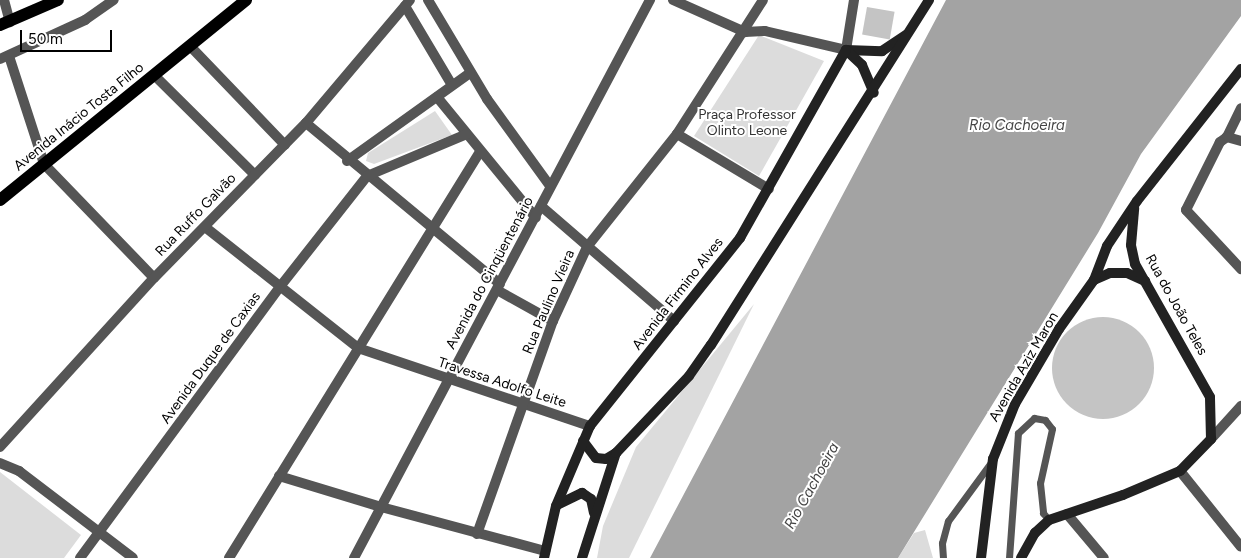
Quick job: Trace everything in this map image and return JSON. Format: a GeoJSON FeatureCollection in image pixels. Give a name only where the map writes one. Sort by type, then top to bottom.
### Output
{"type":"FeatureCollection","features":[{"type":"Feature","properties":{"kind":"main road"},"geometry":{"type":"LineString","coordinates":[[5,24],[58,0]]}},
{"type":"Feature","properties":{"kind":"main road","name":"Avenida Inácio Tosta Filho"},"geometry":{"type":"LineString","coordinates":[[0,200],[246,0]]}},
{"type":"Feature","properties":{"kind":"main road"},"geometry":{"type":"LineString","coordinates":[[583,441],[596,458],[606,459],[616,453],[694,368],[874,93],[929,0]]}},
{"type":"Feature","properties":{"kind":"main road"},"geometry":{"type":"LineString","coordinates":[[846,50],[882,51],[896,44],[915,26]]}},
{"type":"Feature","properties":{"kind":"main road"},"geometry":{"type":"LineString","coordinates":[[846,50],[862,65],[874,93]]}},
{"type":"Feature","properties":{"kind":"main road","name":"Avenida Firmino Alves"},"geometry":{"type":"LineString","coordinates":[[544,554],[556,506],[590,426],[740,238],[769,190],[846,50]]}},
{"type":"Feature","properties":{"kind":"main road"},"geometry":{"type":"LineString","coordinates":[[1134,205],[1241,68]]}},
{"type":"Feature","properties":{"kind":"main road","name":"Avenida Aziz Maron"},"geometry":{"type":"LineString","coordinates":[[981,558],[994,459],[1015,404],[1059,329],[1094,280],[1108,246],[1134,205]]}},
{"type":"Feature","properties":{"kind":"main road","name":"Rua do João Teles"},"geometry":{"type":"LineString","coordinates":[[1134,205],[1131,246],[1146,281],[1210,397],[1211,439]]}},
{"type":"Feature","properties":{"kind":"main road"},"geometry":{"type":"LineString","coordinates":[[1094,280],[1110,272],[1127,273],[1146,281]]}},
{"type":"Feature","properties":{"kind":"main road"},"geometry":{"type":"LineString","coordinates":[[1020,558],[1035,533],[1049,520],[1123,495],[1180,470],[1211,439]]}},
{"type":"Feature","properties":{"kind":"main road"},"geometry":{"type":"LineString","coordinates":[[582,558],[594,514],[616,453]]}},
{"type":"Feature","properties":{"kind":"main road"},"geometry":{"type":"LineString","coordinates":[[556,506],[582,493],[591,499],[594,514]]}},
{"type":"Feature","properties":{"kind":"street"},"geometry":{"type":"LineString","coordinates":[[4,0],[5,24]]}},
{"type":"Feature","properties":{"kind":"street"},"geometry":{"type":"LineString","coordinates":[[114,0],[85,20],[4,58],[44,164],[154,278]]}},
{"type":"Feature","properties":{"kind":"street"},"geometry":{"type":"LineString","coordinates":[[428,0],[470,73],[523,153],[550,186]]}},
{"type":"Feature","properties":{"kind":"street","name":"Avenida do Cinqüentenário"},"geometry":{"type":"LineString","coordinates":[[354,558],[650,0]]}},
{"type":"Feature","properties":{"kind":"street"},"geometry":{"type":"LineString","coordinates":[[672,0],[745,32],[765,31],[846,50],[854,0]]}},
{"type":"Feature","properties":{"kind":"street","name":"Rua Paulino Vieira"},"geometry":{"type":"LineString","coordinates":[[477,534],[522,403],[553,321],[587,247],[678,134],[745,32],[763,0]]}},
{"type":"Feature","properties":{"kind":"street"},"geometry":{"type":"LineString","coordinates":[[407,3],[452,85]]}},
{"type":"Feature","properties":{"kind":"street","name":"Rua Ruffo Galvão"},"geometry":{"type":"LineString","coordinates":[[0,447],[154,278],[306,123],[407,3]]}},
{"type":"Feature","properties":{"kind":"street"},"geometry":{"type":"LineString","coordinates":[[190,46],[285,145]]}},
{"type":"Feature","properties":{"kind":"street"},"geometry":{"type":"LineString","coordinates":[[347,161],[470,73]]}},
{"type":"Feature","properties":{"kind":"street"},"geometry":{"type":"LineString","coordinates":[[154,75],[255,175]]}},
{"type":"Feature","properties":{"kind":"street"},"geometry":{"type":"LineString","coordinates":[[437,96],[536,218]]}},
{"type":"Feature","properties":{"kind":"street"},"geometry":{"type":"LineString","coordinates":[[1241,108],[1227,137],[1215,150],[1186,210],[1241,269]]}},
{"type":"Feature","properties":{"kind":"street"},"geometry":{"type":"LineString","coordinates":[[306,123],[347,161],[433,230],[499,287],[553,321]]}},
{"type":"Feature","properties":{"kind":"street"},"geometry":{"type":"LineString","coordinates":[[367,176],[467,134]]}},
{"type":"Feature","properties":{"kind":"street"},"geometry":{"type":"LineString","coordinates":[[678,134],[769,190]]}},
{"type":"Feature","properties":{"kind":"street"},"geometry":{"type":"LineString","coordinates":[[1227,137],[1241,141]]}},
{"type":"Feature","properties":{"kind":"street"},"geometry":{"type":"LineString","coordinates":[[229,558],[480,151]]}},
{"type":"Feature","properties":{"kind":"street","name":"Avenida Duque de Caxias"},"geometry":{"type":"LineString","coordinates":[[80,558],[279,288],[367,176]]}},
{"type":"Feature","properties":{"kind":"street"},"geometry":{"type":"LineString","coordinates":[[541,206],[674,320]]}},
{"type":"Feature","properties":{"kind":"street","name":"Travessa Adolfo Leite"},"geometry":{"type":"LineString","coordinates":[[205,226],[279,288],[358,348],[448,380],[590,426]]}},
{"type":"Feature","properties":{"kind":"street"},"geometry":{"type":"LineString","coordinates":[[1211,439],[1241,406]]}},
{"type":"Feature","properties":{"kind":"street"},"geometry":{"type":"LineString","coordinates":[[0,454],[100,530],[133,558]]}},
{"type":"Feature","properties":{"kind":"street"},"geometry":{"type":"LineString","coordinates":[[0,463],[19,470]]}},
{"type":"Feature","properties":{"kind":"street"},"geometry":{"type":"LineString","coordinates":[[1180,470],[1241,547]]}},
{"type":"Feature","properties":{"kind":"street"},"geometry":{"type":"LineString","coordinates":[[279,476],[544,554]]}},
{"type":"Feature","properties":{"kind":"street"},"geometry":{"type":"LineString","coordinates":[[1067,514],[1104,558]]}},
{"type":"Feature","properties":{"kind":"lane"},"geometry":{"type":"LineString","coordinates":[[1009,558],[1018,433],[1034,418],[1045,420],[1052,429],[1040,483],[1043,514],[1049,520]]}},
{"type":"Feature","properties":{"kind":"lane"},"geometry":{"type":"LineString","coordinates":[[943,558],[942,543],[948,521],[994,459]]}},
{"type":"Feature","properties":{"kind":"green space","name":"Praça Professor Olinto Leone"},"geometry":{"type":"Polygon","coordinates":[[[759,35],[824,61],[759,176],[694,136],[759,35]]]}},
{"type":"Feature","properties":{"kind":"green space"},"geometry":{"type":"Polygon","coordinates":[[[435,111],[452,135],[374,164],[366,161],[368,153],[435,111]]]}},
{"type":"Feature","properties":{"kind":"green space"},"geometry":{"type":"Polygon","coordinates":[[[754,304],[629,558],[597,558],[603,526],[636,447],[754,304]]]}},
{"type":"Feature","properties":{"kind":"green space"},"geometry":{"type":"Polygon","coordinates":[[[0,472],[81,535],[64,558],[0,558],[0,472]]]}},
{"type":"Feature","properties":{"kind":"green space"},"geometry":{"type":"Polygon","coordinates":[[[925,530],[933,558],[898,558],[914,533],[925,530]]]}},
{"type":"Feature","properties":{"kind":"water","name":"Rio Cachoeira"},"geometry":{"type":"Polygon","coordinates":[[[946,0],[1241,0],[1241,16],[1141,154],[1098,233],[898,558],[650,558],[946,0]]]}},
{"type":"Feature","properties":{"kind":"building"},"geometry":{"type":"Polygon","coordinates":[[[867,7],[895,12],[890,39],[862,35],[867,7]]]}},
{"type":"Feature","properties":{"kind":"building"},"geometry":{"type":"Polygon","coordinates":[[[1103,317],[1123,320],[1132,325],[1146,339],[1151,348],[1154,368],[1151,388],[1146,397],[1132,411],[1123,416],[1103,419],[1083,416],[1074,411],[1060,397],[1055,388],[1052,368],[1055,348],[1060,339],[1074,325],[1083,320],[1103,317]]]}}]}
